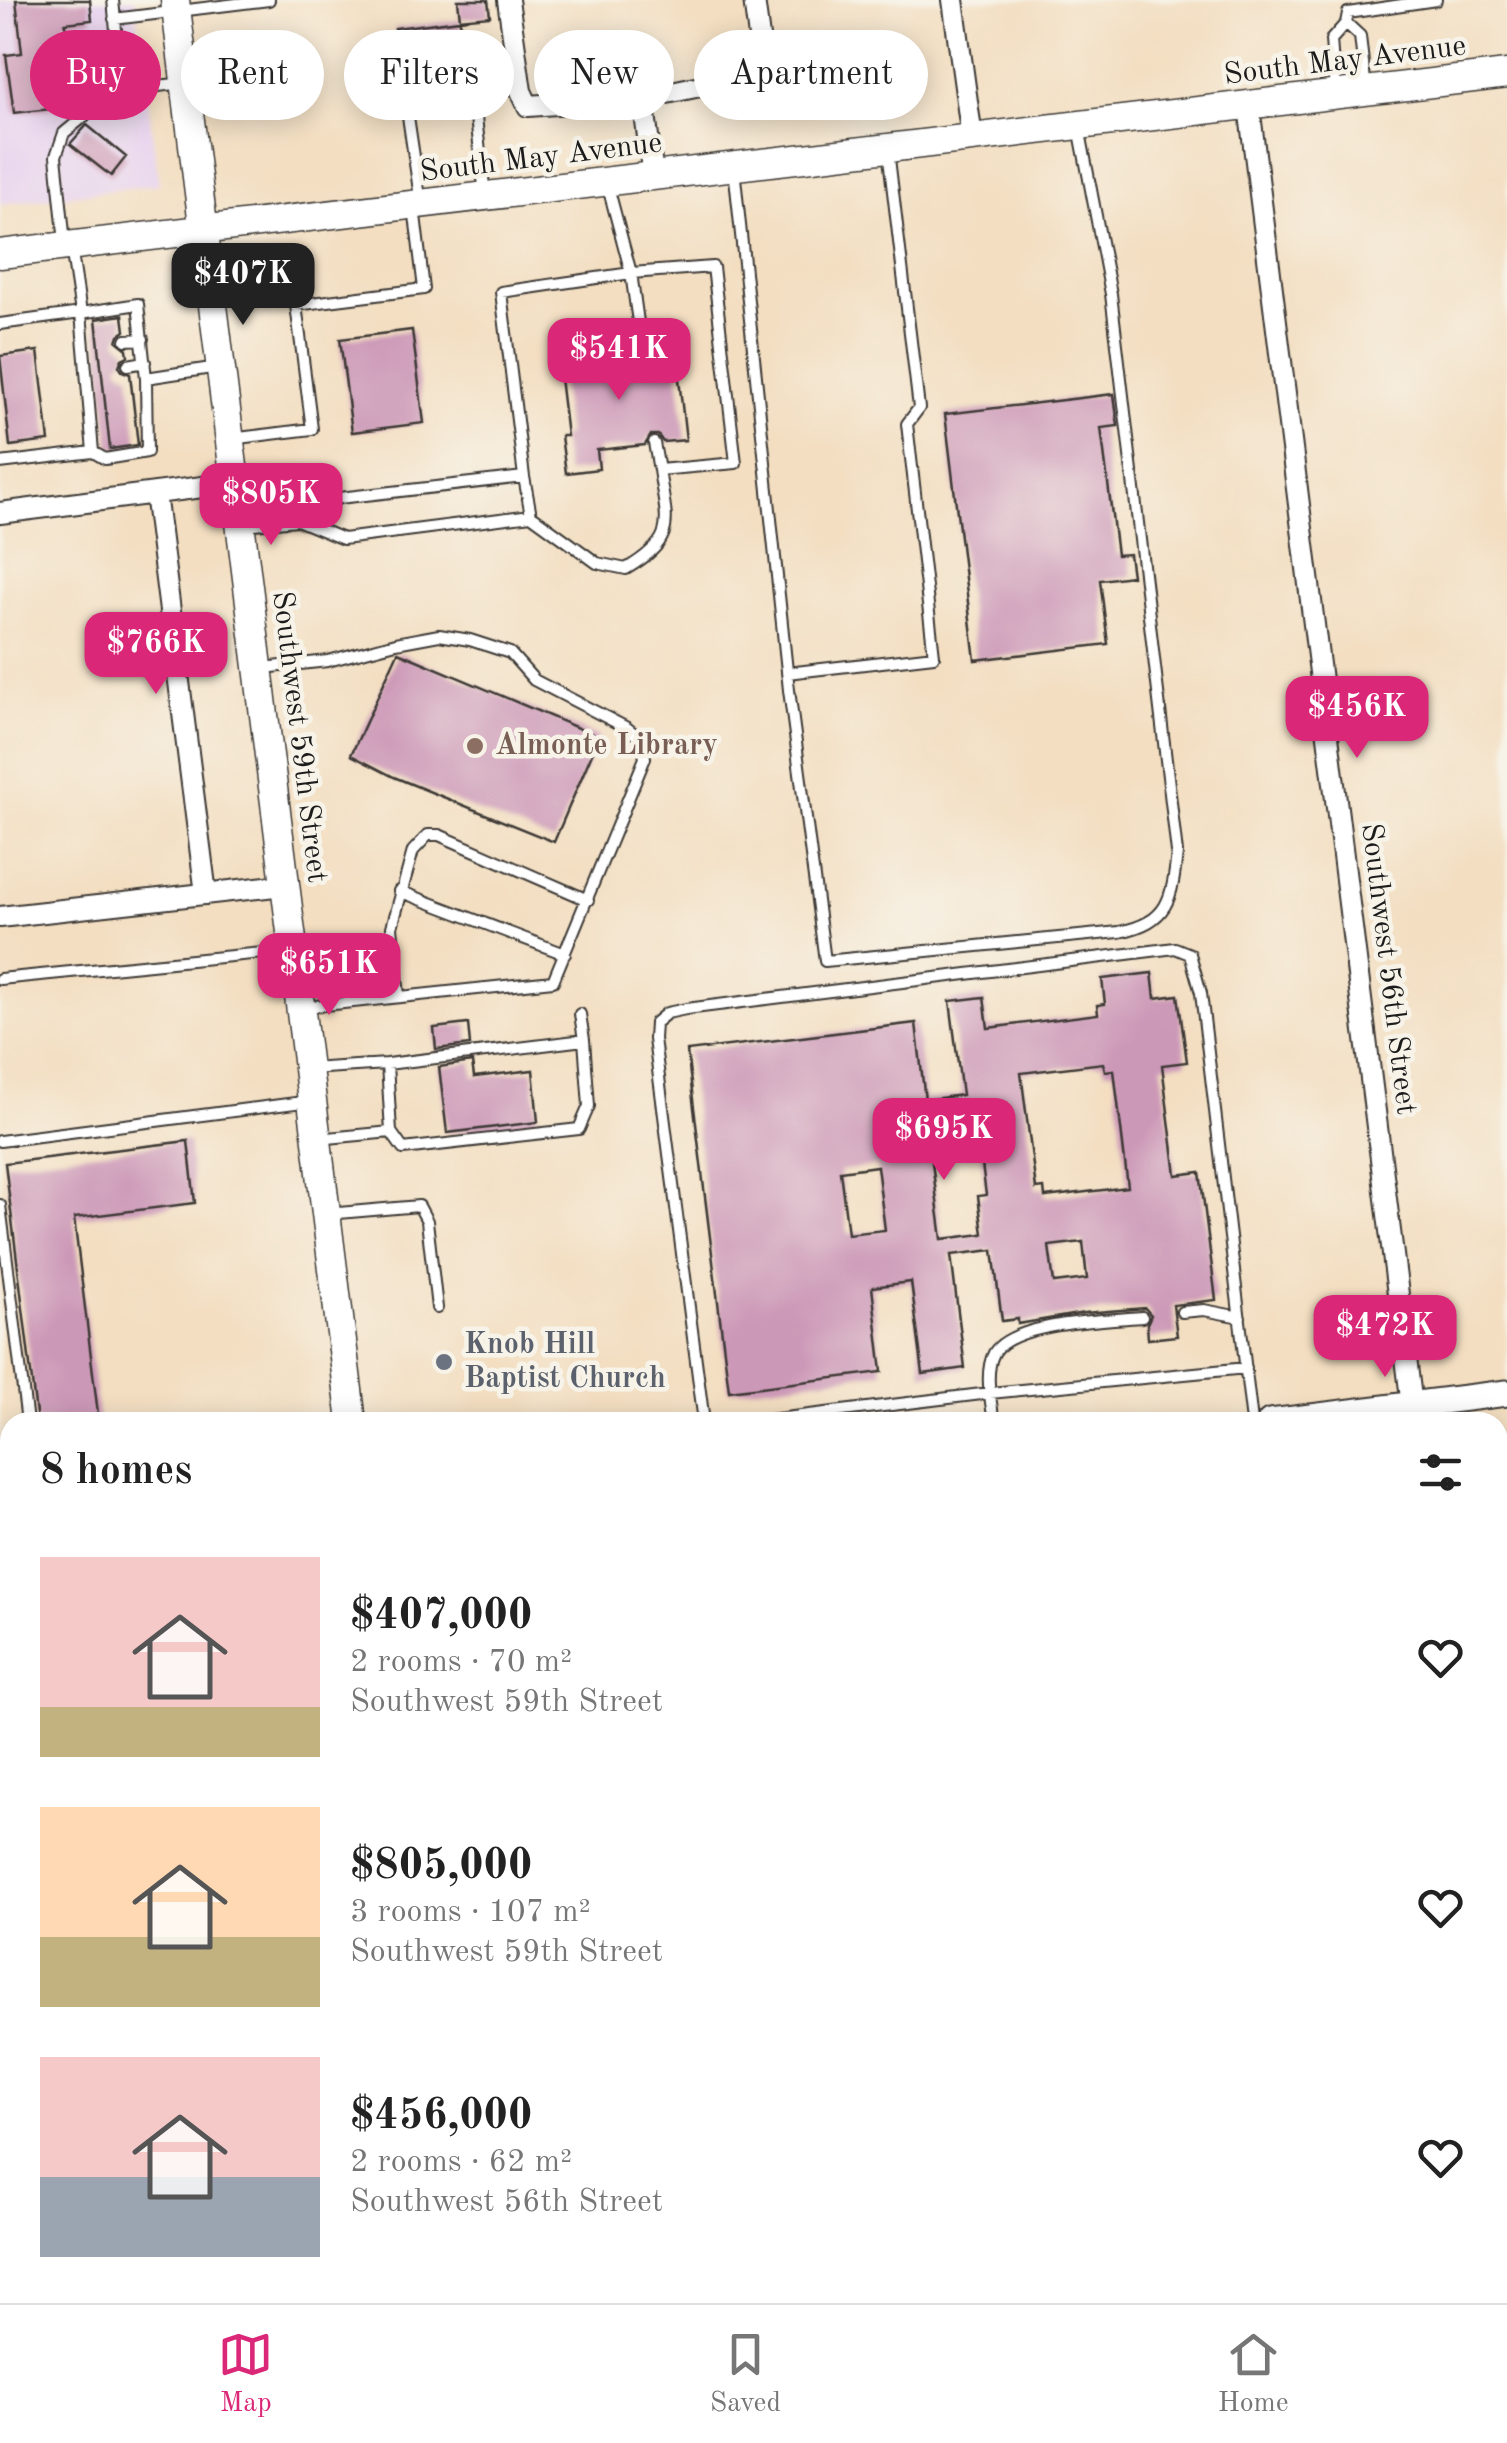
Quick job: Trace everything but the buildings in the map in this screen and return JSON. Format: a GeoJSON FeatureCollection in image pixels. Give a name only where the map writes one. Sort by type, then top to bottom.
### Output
{"type":"FeatureCollection","features":[{"type":"Feature","properties":{"kind":"main road","name":"Southwest 59th Street"},"geometry":{"type":"LineString","coordinates":[[176,6],[181,44]]}},
{"type":"Feature","properties":{"kind":"main road","name":"South May Avenue"},"geometry":{"type":"LineString","coordinates":[[0,254],[1507,74]]}},
{"type":"Feature","properties":{"kind":"main road","name":"Southwest 59th Street"},"geometry":{"type":"LineString","coordinates":[[190,120],[351,1412]]}},
{"type":"Feature","properties":{"kind":"street"},"geometry":{"type":"LineString","coordinates":[[508,0],[521,91],[528,106],[534,106]]}},
{"type":"Feature","properties":{"kind":"street"},"geometry":{"type":"LineString","coordinates":[[674,92],[748,76],[758,69],[754,0]]}},
{"type":"Feature","properties":{"kind":"street"},"geometry":{"type":"LineString","coordinates":[[953,0],[972,138]]}},
{"type":"Feature","properties":{"kind":"street","name":"Southwest 56th Street"},"geometry":{"type":"LineString","coordinates":[[1249,106],[1413,1412]]}},
{"type":"Feature","properties":{"kind":"street"},"geometry":{"type":"LineString","coordinates":[[646,120],[653,176]]}},
{"type":"Feature","properties":{"kind":"street"},"geometry":{"type":"LineString","coordinates":[[0,513],[234,483]]}},
{"type":"Feature","properties":{"kind":"street"},"geometry":{"type":"LineString","coordinates":[[155,493],[206,894]]}},
{"type":"Feature","properties":{"kind":"street"},"geometry":{"type":"LineString","coordinates":[[0,908],[0,917],[284,884]]}},
{"type":"Feature","properties":{"kind":"street"},"geometry":{"type":"LineString","coordinates":[[1418,1412],[1507,1393]]}},
{"type":"Feature","properties":{"kind":"lane"},"geometry":{"type":"LineString","coordinates":[[112,0],[115,30]]}},
{"type":"Feature","properties":{"kind":"lane"},"geometry":{"type":"LineString","coordinates":[[114,19],[176,6],[269,0]]}},
{"type":"Feature","properties":{"kind":"lane"},"geometry":{"type":"LineString","coordinates":[[1366,91],[1360,36],[1346,23],[1346,17],[1352,12],[1436,0]]}},
{"type":"Feature","properties":{"kind":"lane"},"geometry":{"type":"LineString","coordinates":[[1335,95],[1330,47],[1332,35],[1346,23]]}},
{"type":"Feature","properties":{"kind":"lane"},"geometry":{"type":"LineString","coordinates":[[80,120],[64,133],[56,156],[81,313],[94,452]]}},
{"type":"Feature","properties":{"kind":"lane"},"geometry":{"type":"LineString","coordinates":[[228,440],[312,429],[296,305],[424,289],[407,120]]}},
{"type":"Feature","properties":{"kind":"lane"},"geometry":{"type":"LineString","coordinates":[[477,120],[486,197]]}},
{"type":"Feature","properties":{"kind":"lane"},"geometry":{"type":"LineString","coordinates":[[734,167],[788,673],[825,961],[1120,932],[1142,928],[1163,912],[1173,889],[1177,853],[1111,294],[1078,126]]}},
{"type":"Feature","properties":{"kind":"lane"},"geometry":{"type":"LineString","coordinates":[[788,673],[934,656],[907,424],[919,408],[888,149]]}},
{"type":"Feature","properties":{"kind":"lane"},"geometry":{"type":"LineString","coordinates":[[606,182],[631,273],[641,343]]}},
{"type":"Feature","properties":{"kind":"lane"},"geometry":{"type":"LineString","coordinates":[[530,515],[500,292],[631,273],[713,267],[736,463],[659,470]]}},
{"type":"Feature","properties":{"kind":"lane"},"geometry":{"type":"LineString","coordinates":[[0,324],[138,304],[146,378],[141,420],[146,452],[106,459],[94,452],[0,463]]}},
{"type":"Feature","properties":{"kind":"lane"},"geometry":{"type":"LineString","coordinates":[[126,340],[142,339]]}},
{"type":"Feature","properties":{"kind":"lane"},"geometry":{"type":"LineString","coordinates":[[82,345],[98,343]]}},
{"type":"Feature","properties":{"kind":"lane"},"geometry":{"type":"LineString","coordinates":[[128,365],[145,362]]}},
{"type":"Feature","properties":{"kind":"lane"},"geometry":{"type":"LineString","coordinates":[[146,378],[219,367]]}},
{"type":"Feature","properties":{"kind":"lane"},"geometry":{"type":"LineString","coordinates":[[86,372],[101,369]]}},
{"type":"Feature","properties":{"kind":"lane"},"geometry":{"type":"LineString","coordinates":[[132,393],[146,391]]}},
{"type":"Feature","properties":{"kind":"lane"},"geometry":{"type":"LineString","coordinates":[[88,398],[104,396]]}},
{"type":"Feature","properties":{"kind":"lane"},"geometry":{"type":"LineString","coordinates":[[91,426],[107,424]]}},
{"type":"Feature","properties":{"kind":"lane"},"geometry":{"type":"LineString","coordinates":[[297,520],[343,538],[530,515],[597,563],[626,568],[654,552],[667,524],[654,443]]}},
{"type":"Feature","properties":{"kind":"lane"},"geometry":{"type":"LineString","coordinates":[[239,526],[297,520],[339,498],[524,476]]}},
{"type":"Feature","properties":{"kind":"lane"},"geometry":{"type":"LineString","coordinates":[[257,669],[328,661],[439,635],[470,640],[510,652],[534,680],[628,728],[640,739],[645,758],[553,982],[299,1007]]}},
{"type":"Feature","properties":{"kind":"lane"},"geometry":{"type":"LineString","coordinates":[[399,996],[392,927],[413,851],[428,835],[439,834],[588,900]]}},
{"type":"Feature","properties":{"kind":"lane"},"geometry":{"type":"LineString","coordinates":[[399,891],[565,954]]}},
{"type":"Feature","properties":{"kind":"lane"},"geometry":{"type":"LineString","coordinates":[[703,1412],[655,1023],[667,1013],[686,1009],[1176,948],[1190,954],[1200,993],[1251,1412]]}},
{"type":"Feature","properties":{"kind":"lane"},"geometry":{"type":"LineString","coordinates":[[0,979],[293,950]]}},
{"type":"Feature","properties":{"kind":"lane"},"geometry":{"type":"LineString","coordinates":[[387,1064],[391,1132],[403,1149],[579,1129],[589,1106],[580,1014]]}},
{"type":"Feature","properties":{"kind":"lane"},"geometry":{"type":"LineString","coordinates":[[308,1069],[387,1064],[584,1040]]}},
{"type":"Feature","properties":{"kind":"lane"},"geometry":{"type":"LineString","coordinates":[[0,1141],[312,1101]]}},
{"type":"Feature","properties":{"kind":"lane"},"geometry":{"type":"LineString","coordinates":[[316,1139],[391,1132]]}},
{"type":"Feature","properties":{"kind":"lane"},"geometry":{"type":"LineString","coordinates":[[0,1205],[26,1412]]}},
{"type":"Feature","properties":{"kind":"lane"},"geometry":{"type":"LineString","coordinates":[[326,1214],[419,1206],[427,1221],[436,1308]]}},
{"type":"Feature","properties":{"kind":"lane"},"geometry":{"type":"LineString","coordinates":[[1182,1312],[1204,1310],[1240,1316]]}},
{"type":"Feature","properties":{"kind":"lane"},"geometry":{"type":"LineString","coordinates":[[993,1412],[989,1365],[1008,1338],[1067,1324],[1142,1317]]}},
{"type":"Feature","properties":{"kind":"lane"},"geometry":{"type":"LineString","coordinates":[[834,1412],[1246,1368]]}},
{"type":"Feature","properties":{"kind":"shaded area"},"geometry":{"type":"Polygon","coordinates":[[[0,0],[135,0],[139,30],[30,30],[30,120],[151,120],[159,184],[0,204],[0,0]]]}},
{"type":"Feature","properties":{"kind":"place","name":"Almonte Library"},"geometry":{"type":"Point","coordinates":[475,746]}},
{"type":"Feature","properties":{"kind":"place","name":"Knob Hill Baptist Church"},"geometry":{"type":"Point","coordinates":[444,1362]}}]}
